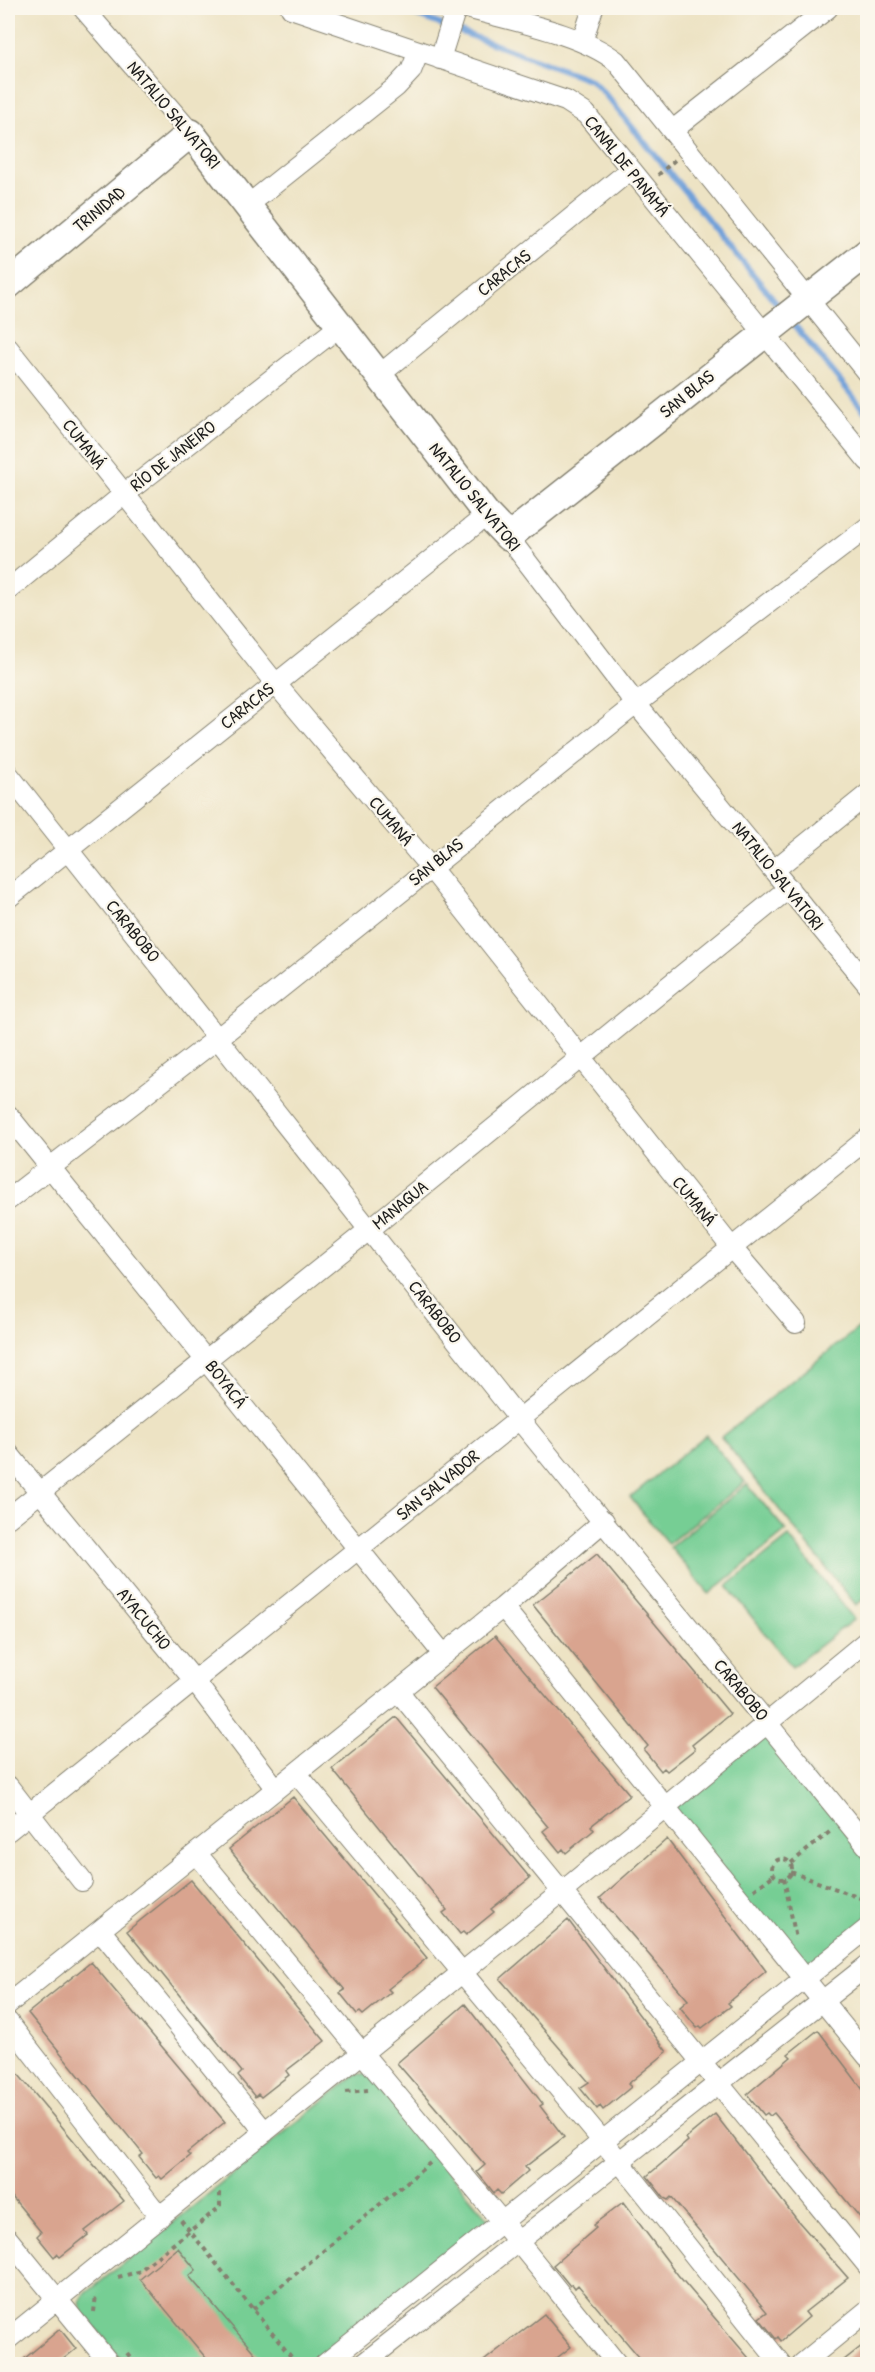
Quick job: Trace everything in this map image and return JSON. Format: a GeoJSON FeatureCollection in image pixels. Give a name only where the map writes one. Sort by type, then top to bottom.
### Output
{"type":"FeatureCollection","features":[{"type":"Feature","properties":{"kind":"street","name":"NATALIO SALVATORI"},"geometry":{"type":"LineString","coordinates":[[83,8],[191,133],[378,376],[487,515],[508,537],[636,704],[867,985]]}},
{"type":"Feature","properties":{"kind":"street","name":"CANAL DE PANAMÁ"},"geometry":{"type":"LineString","coordinates":[[291,8],[575,105],[586,114],[644,187],[770,328],[867,461]]}},
{"type":"Feature","properties":{"kind":"street"},"geometry":{"type":"LineString","coordinates":[[440,59],[456,8]]}},
{"type":"Feature","properties":{"kind":"street"},"geometry":{"type":"LineString","coordinates":[[467,8],[582,42],[604,52],[616,61],[673,130],[803,302],[867,374]]}},
{"type":"Feature","properties":{"kind":"street"},"geometry":{"type":"LineString","coordinates":[[582,42],[593,8]]}},
{"type":"Feature","properties":{"kind":"street"},"geometry":{"type":"LineString","coordinates":[[673,130],[828,8]]}},
{"type":"Feature","properties":{"kind":"street"},"geometry":{"type":"LineString","coordinates":[[248,205],[396,87],[411,71],[419,51]]}},
{"type":"Feature","properties":{"kind":"street","name":"TRINIDAD"},"geometry":{"type":"LineString","coordinates":[[8,285],[191,133]]}},
{"type":"Feature","properties":{"kind":"street","name":"CARACAS"},"geometry":{"type":"LineString","coordinates":[[378,376],[630,170]]}},
{"type":"Feature","properties":{"kind":"street","name":"SAN BLAS"},"geometry":{"type":"LineString","coordinates":[[508,537],[867,252]]}},
{"type":"Feature","properties":{"kind":"street","name":"RÍO DE JANEIRO"},"geometry":{"type":"LineString","coordinates":[[8,590],[123,495],[340,326]]}},
{"type":"Feature","properties":{"kind":"street","name":"CUMANÁ"},"geometry":{"type":"LineString","coordinates":[[8,348],[275,684],[430,867],[731,1246],[796,1323]]}},
{"type":"Feature","properties":{"kind":"street","name":"CARACAS"},"geometry":{"type":"LineString","coordinates":[[8,898],[487,515]]}},
{"type":"Feature","properties":{"kind":"street","name":"SAN BLAS"},"geometry":{"type":"LineString","coordinates":[[8,1200],[49,1166],[218,1038],[636,704],[867,527]]}},
{"type":"Feature","properties":{"kind":"street","name":"CARABOBO"},"geometry":{"type":"LineString","coordinates":[[8,774],[519,1419],[867,1847]]}},
{"type":"Feature","properties":{"kind":"street"},"geometry":{"type":"LineString","coordinates":[[774,870],[867,794]]}},
{"type":"Feature","properties":{"kind":"street","name":"MANAGUA"},"geometry":{"type":"LineString","coordinates":[[8,1518],[581,1059],[789,888]]}},
{"type":"Feature","properties":{"kind":"street","name":"BOYACÁ"},"geometry":{"type":"LineString","coordinates":[[8,1115],[207,1359],[357,1551],[443,1654]]}},
{"type":"Feature","properties":{"kind":"street","name":"SAN SALVADOR"},"geometry":{"type":"LineString","coordinates":[[8,1830],[867,1138]]}},
{"type":"Feature","properties":{"kind":"street","name":"AYACUCHO"},"geometry":{"type":"LineString","coordinates":[[8,1453],[193,1679],[276,1789]]}},
{"type":"Feature","properties":{"kind":"street"},"geometry":{"type":"LineString","coordinates":[[8,2004],[297,1774],[503,1607],[604,1521]]}},
{"type":"Feature","properties":{"kind":"street"},"geometry":{"type":"LineString","coordinates":[[503,1607],[867,2057]]}},
{"type":"Feature","properties":{"kind":"street"},"geometry":{"type":"LineString","coordinates":[[8,2339],[563,1891],[867,1640]]}},
{"type":"Feature","properties":{"kind":"street"},"geometry":{"type":"LineString","coordinates":[[398,1692],[563,1891],[717,2084],[867,2266]]}},
{"type":"Feature","properties":{"kind":"street"},"geometry":{"type":"LineString","coordinates":[[297,1774],[620,2162],[781,2364]]}},
{"type":"Feature","properties":{"kind":"street"},"geometry":{"type":"LineString","coordinates":[[8,1786],[82,1881]]}},
{"type":"Feature","properties":{"kind":"street"},"geometry":{"type":"LineString","coordinates":[[197,1854],[503,2223],[616,2364]]}},
{"type":"Feature","properties":{"kind":"street"},"geometry":{"type":"LineString","coordinates":[[317,2361],[503,2223],[867,1928]]}},
{"type":"Feature","properties":{"kind":"street"},"geometry":{"type":"LineString","coordinates":[[100,1931],[265,2132]]}},
{"type":"Feature","properties":{"kind":"street"},"geometry":{"type":"LineString","coordinates":[[363,2364],[519,2243],[867,1965]]}},
{"type":"Feature","properties":{"kind":"street"},"geometry":{"type":"LineString","coordinates":[[8,2022],[166,2212]]}},
{"type":"Feature","properties":{"kind":"street"},"geometry":{"type":"LineString","coordinates":[[8,2239],[110,2364]]}},
{"type":"Feature","properties":{"kind":"street"},"geometry":{"type":"LineString","coordinates":[[802,2364],[867,2310]]}},
{"type":"Feature","properties":{"kind":"path"},"geometry":{"type":"LineString","coordinates":[[644,187],[687,149]]}},
{"type":"Feature","properties":{"kind":"path"},"geometry":{"type":"LineString","coordinates":[[791,1863],[844,1820]]}},
{"type":"Feature","properties":{"kind":"path"},"geometry":{"type":"LineString","coordinates":[[784,1878],[775,1875],[773,1866],[779,1859],[791,1863]]}},
{"type":"Feature","properties":{"kind":"path"},"geometry":{"type":"LineString","coordinates":[[784,1878],[791,1872],[791,1863]]}},
{"type":"Feature","properties":{"kind":"path"},"geometry":{"type":"LineString","coordinates":[[791,1872],[867,1901]]}},
{"type":"Feature","properties":{"kind":"path"},"geometry":{"type":"LineString","coordinates":[[784,1878],[798,1946]]}},
{"type":"Feature","properties":{"kind":"path"},"geometry":{"type":"LineString","coordinates":[[337,2099],[346,2092],[366,2089],[374,2097]]}},
{"type":"Feature","properties":{"kind":"path"},"geometry":{"type":"LineString","coordinates":[[423,2155],[436,2171]]}},
{"type":"Feature","properties":{"kind":"path"},"geometry":{"type":"LineString","coordinates":[[253,2309],[429,2163]]}},
{"type":"Feature","properties":{"kind":"path"},"geometry":{"type":"LineString","coordinates":[[111,2282],[120,2275],[138,2272],[220,2207],[220,2194],[229,2187]]}},
{"type":"Feature","properties":{"kind":"path"},"geometry":{"type":"LineString","coordinates":[[166,2212],[189,2230],[299,2364],[317,2361]]}},
{"type":"Feature","properties":{"kind":"path"},"geometry":{"type":"LineString","coordinates":[[99,2319],[92,2310],[94,2296],[103,2289]]}},
{"type":"Feature","properties":{"kind":"path"},"geometry":{"type":"LineString","coordinates":[[121,2346],[136,2364]]}},
{"type":"Feature","properties":{"kind":"green space"},"geometry":{"type":"Polygon","coordinates":[[[867,1321],[868,1596],[856,1605],[721,1437],[867,1321]]]}},
{"type":"Feature","properties":{"kind":"green space"},"geometry":{"type":"Polygon","coordinates":[[[706,1435],[745,1482],[668,1544],[630,1497],[706,1435]]]}},
{"type":"Feature","properties":{"kind":"green space"},"geometry":{"type":"Polygon","coordinates":[[[747,1484],[786,1531],[709,1594],[670,1547],[747,1484]]]}},
{"type":"Feature","properties":{"kind":"green space"},"geometry":{"type":"Polygon","coordinates":[[[789,1537],[854,1619],[792,1667],[727,1586],[789,1537]]]}},
{"type":"Feature","properties":{"kind":"green space"},"geometry":{"type":"Polygon","coordinates":[[[768,1723],[867,1847],[867,1928],[804,1979],[663,1807],[768,1723]]]}},
{"type":"Feature","properties":{"kind":"green space"},"geometry":{"type":"Polygon","coordinates":[[[356,2074],[368,2074],[489,2220],[316,2364],[125,2364],[82,2312],[80,2302],[84,2295],[356,2074]]]}},
{"type":"Feature","properties":{"kind":"building"},"geometry":{"type":"Polygon","coordinates":[[[597,1554],[730,1714],[692,1745],[695,1749],[667,1771],[664,1768],[661,1771],[644,1750],[648,1746],[533,1605],[597,1554]]]}},
{"type":"Feature","properties":{"kind":"building"},"geometry":{"type":"Polygon","coordinates":[[[495,1636],[630,1795],[591,1826],[594,1830],[566,1853],[563,1849],[560,1852],[543,1831],[548,1827],[432,1687],[495,1636]]]}},
{"type":"Feature","properties":{"kind":"building"},"geometry":{"type":"Polygon","coordinates":[[[396,1717],[530,1878],[491,1909],[494,1912],[466,1935],[463,1932],[460,1934],[443,1913],[447,1910],[332,1769],[396,1717]]]}},
{"type":"Feature","properties":{"kind":"building"},"geometry":{"type":"Polygon","coordinates":[[[293,1797],[427,1958],[388,1989],[391,1992],[363,2015],[360,2012],[357,2014],[340,1993],[345,1990],[229,1849],[293,1797]]]}},
{"type":"Feature","properties":{"kind":"building"},"geometry":{"type":"Polygon","coordinates":[[[667,1839],[766,1971],[728,2003],[731,2006],[702,2028],[700,2026],[697,2028],[680,2007],[688,2000],[600,1898],[667,1839]]]}},
{"type":"Feature","properties":{"kind":"building"},"geometry":{"type":"Polygon","coordinates":[[[191,1880],[325,2041],[286,2071],[289,2075],[261,2097],[258,2094],[255,2097],[238,2076],[242,2072],[127,1931],[191,1880]]]}},
{"type":"Feature","properties":{"kind":"building"},"geometry":{"type":"Polygon","coordinates":[[[568,1920],[667,2052],[628,2084],[631,2087],[603,2110],[600,2106],[597,2109],[580,2088],[589,2082],[500,1979],[568,1920]]]}},
{"type":"Feature","properties":{"kind":"building"},"geometry":{"type":"Polygon","coordinates":[[[91,1962],[225,2122],[187,2153],[190,2156],[162,2179],[159,2176],[156,2178],[139,2157],[143,2154],[28,2013],[91,1962]]]}},
{"type":"Feature","properties":{"kind":"building"},"geometry":{"type":"Polygon","coordinates":[[[465,2004],[543,2104],[540,2106],[564,2137],[525,2167],[528,2171],[501,2194],[497,2190],[494,2193],[477,2172],[485,2165],[397,2063],[465,2004]]]}},
{"type":"Feature","properties":{"kind":"building"},"geometry":{"type":"Polygon","coordinates":[[[818,2030],[867,2095],[867,2226],[774,2113],[770,2116],[767,2113],[764,2115],[747,2094],[791,2057],[788,2054],[818,2030]]]}},
{"type":"Feature","properties":{"kind":"building"},"geometry":{"type":"Polygon","coordinates":[[[8,2062],[124,2201],[85,2231],[88,2235],[60,2257],[57,2254],[54,2257],[37,2236],[41,2232],[8,2192],[8,2062]]]}},
{"type":"Feature","properties":{"kind":"building"},"geometry":{"type":"Polygon","coordinates":[[[715,2114],[798,2221],[848,2278],[805,2312],[809,2317],[781,2341],[778,2337],[776,2339],[759,2318],[767,2312],[671,2197],[668,2200],[664,2198],[647,2176],[688,2141],[686,2138],[715,2114]]]}},
{"type":"Feature","properties":{"kind":"building"},"geometry":{"type":"Polygon","coordinates":[[[623,2202],[678,2275],[754,2364],[645,2364],[578,2285],[575,2288],[572,2284],[570,2286],[553,2265],[596,2228],[593,2225],[623,2202]]]}},
{"type":"Feature","properties":{"kind":"building"},"geometry":{"type":"Polygon","coordinates":[[[178,2248],[196,2270],[189,2276],[264,2364],[211,2364],[140,2279],[178,2248]]]}},
{"type":"Feature","properties":{"kind":"building"},"geometry":{"type":"Polygon","coordinates":[[[544,2314],[571,2347],[549,2364],[480,2364],[544,2314]]]}},
{"type":"Feature","properties":{"kind":"building"},"geometry":{"type":"Polygon","coordinates":[[[60,2329],[76,2349],[57,2364],[18,2364],[60,2329]]]}},
{"type":"Feature","properties":{"kind":"building"},"geometry":{"type":"Polygon","coordinates":[[[867,2342],[867,2364],[839,2364],[867,2342]]]}},
{"type":"Feature","properties":{"kind":"waterway"},"geometry":{"type":"LineString","coordinates":[[396,8],[591,80],[784,312]]}},
{"type":"Feature","properties":{"kind":"waterway"},"geometry":{"type":"LineString","coordinates":[[792,322],[868,415]]}}]}
